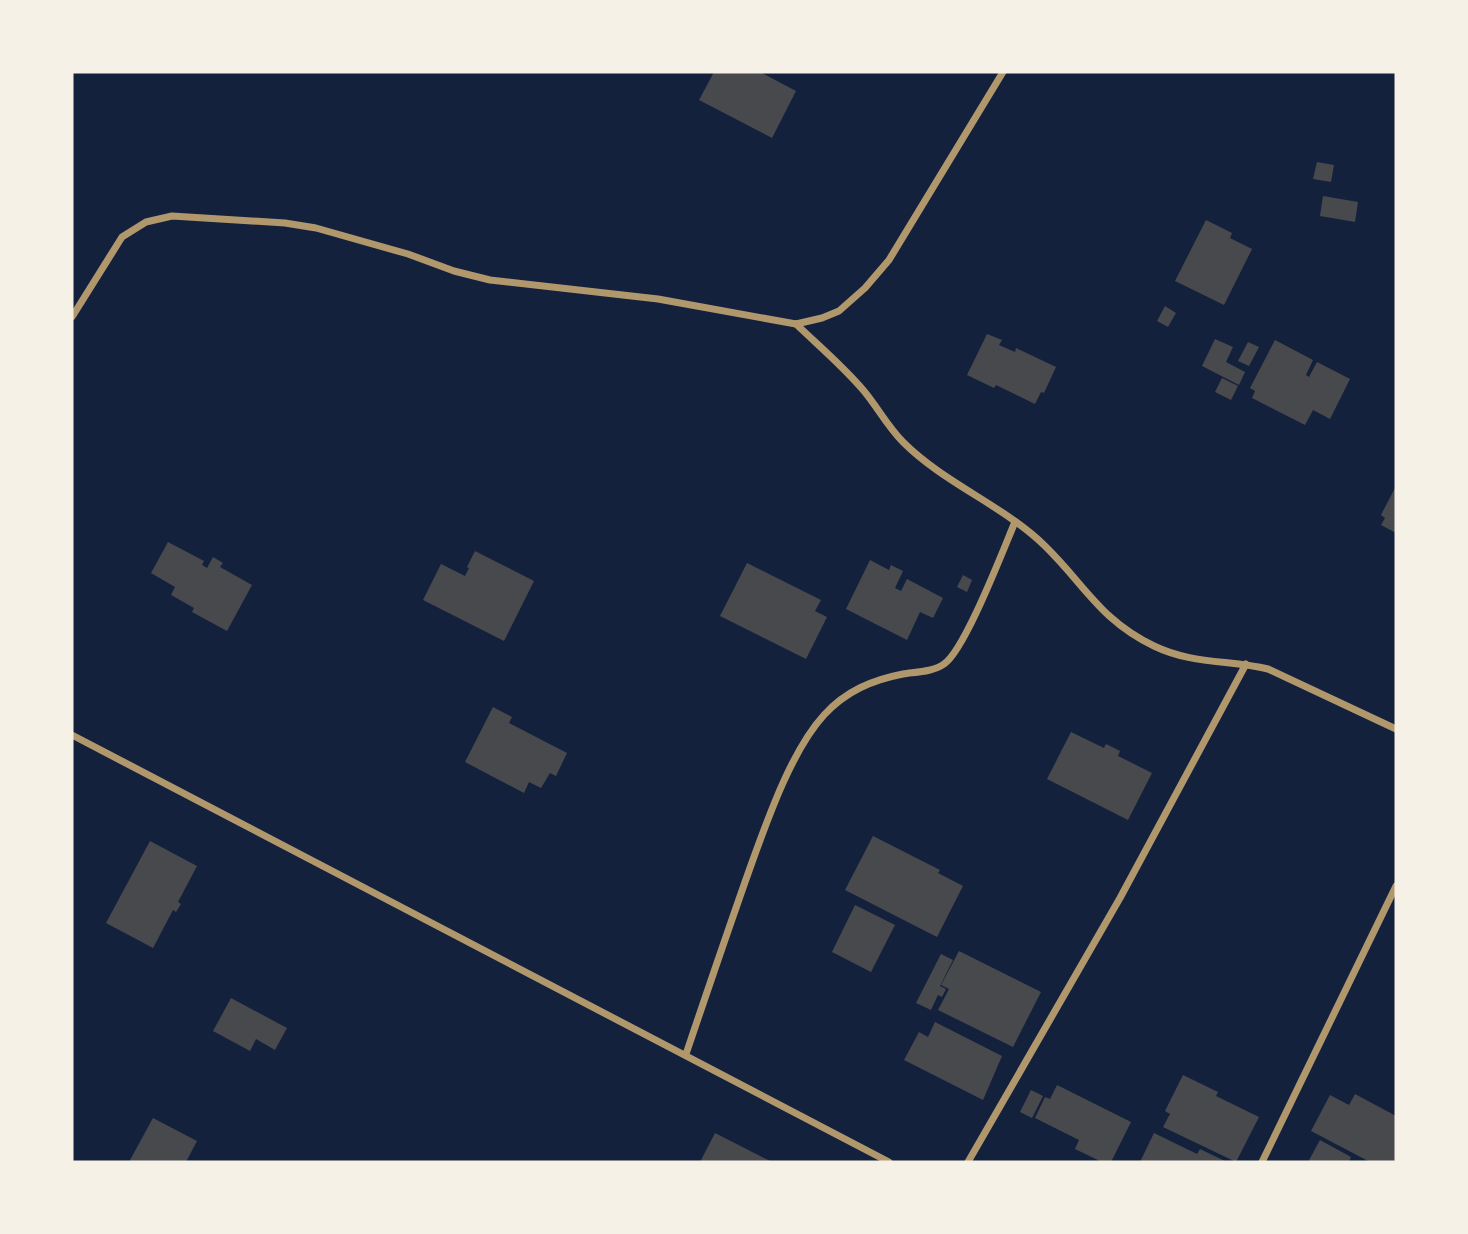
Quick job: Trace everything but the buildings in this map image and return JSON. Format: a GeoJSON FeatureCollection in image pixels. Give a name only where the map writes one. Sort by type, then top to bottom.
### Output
{"type":"FeatureCollection","features":[{"type":"Feature","properties":{"kind":"street"},"geometry":{"type":"LineString","coordinates":[[72,317],[122,237],[146,222],[172,216],[285,223],[316,228],[490,280],[658,299],[796,324],[822,318],[839,311],[865,288],[889,260],[1003,72]]}},
{"type":"Feature","properties":{"kind":"street"},"geometry":{"type":"LineString","coordinates":[[796,324],[866,393],[902,442],[946,477],[1015,522],[1044,546],[1108,617],[1134,636],[1178,657],[1220,664],[1246,664],[1280,674],[1396,729]]}},
{"type":"Feature","properties":{"kind":"street"},"geometry":{"type":"LineString","coordinates":[[686,1054],[760,841],[779,792],[799,752],[823,716],[848,694],[873,681],[944,664],[966,632],[1015,522]]}},
{"type":"Feature","properties":{"kind":"street"},"geometry":{"type":"LineString","coordinates":[[968,1162],[1120,898],[1246,664]]}},
{"type":"Feature","properties":{"kind":"street"},"geometry":{"type":"LineString","coordinates":[[72,735],[889,1162]]}},
{"type":"Feature","properties":{"kind":"street"},"geometry":{"type":"LineString","coordinates":[[1262,1162],[1396,886]]}}]}
